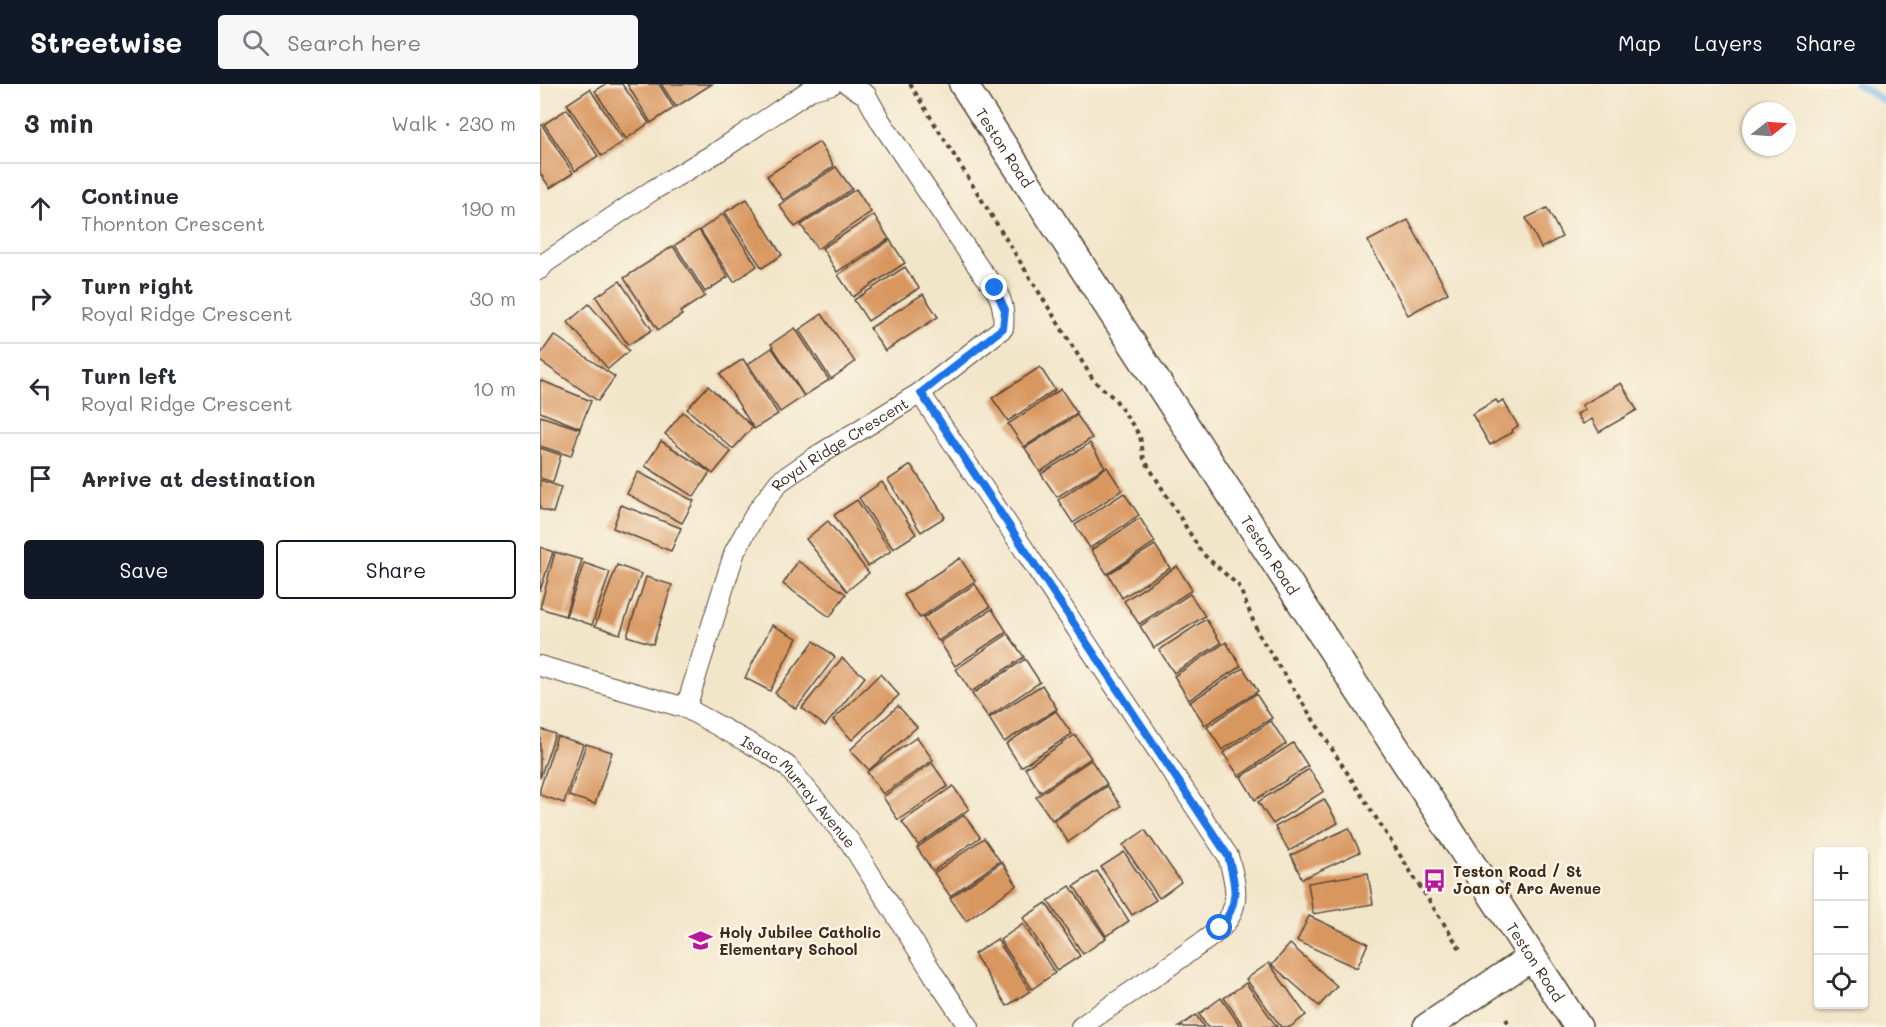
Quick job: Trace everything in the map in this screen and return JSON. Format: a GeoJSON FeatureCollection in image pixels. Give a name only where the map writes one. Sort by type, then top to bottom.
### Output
{"type":"FeatureCollection","features":[{"type":"Feature","properties":{"kind":"main road","name":"Teston Road"},"geometry":{"type":"LineString","coordinates":[[963,84],[1578,1027]]}},
{"type":"Feature","properties":{"kind":"main road"},"geometry":{"type":"LineString","coordinates":[[1427,1027],[1532,957]]}},
{"type":"Feature","properties":{"kind":"street"},"geometry":{"type":"LineString","coordinates":[[540,269],[545,263],[653,190],[719,151],[810,90],[832,84]]}},
{"type":"Feature","properties":{"kind":"street","name":"Royal Ridge Crescent"},"geometry":{"type":"LineString","coordinates":[[686,708],[735,551],[756,513],[779,482],[921,393],[1003,328],[1005,310],[995,288],[979,268],[881,122],[866,94],[848,84]]}},
{"type":"Feature","properties":{"kind":"street"},"geometry":{"type":"LineString","coordinates":[[921,393],[1228,856],[1234,879],[1236,896],[1230,915],[1220,928],[1169,967],[1081,1027]]}},
{"type":"Feature","properties":{"kind":"street","name":"Isaac Murray Avenue"},"geometry":{"type":"LineString","coordinates":[[540,666],[686,708],[787,766],[850,842],[969,1027]]}},
{"type":"Feature","properties":{"kind":"path"},"geometry":{"type":"LineString","coordinates":[[910,84],[1094,381],[1115,399],[1140,435],[1144,459],[1202,553],[1239,586],[1259,635],[1462,952]]}},
{"type":"Feature","properties":{"kind":"path"},"geometry":{"type":"LineString","coordinates":[[1506,1019],[1511,1027]]}},
{"type":"Feature","properties":{"kind":"building"},"geometry":{"type":"Polygon","coordinates":[[[606,84],[622,84],[649,123],[626,139],[595,91],[606,84]]]}},
{"type":"Feature","properties":{"kind":"building"},"geometry":{"type":"Polygon","coordinates":[[[627,84],[659,84],[674,108],[651,123],[627,84]]]}},
{"type":"Feature","properties":{"kind":"building"},"geometry":{"type":"Polygon","coordinates":[[[661,84],[712,84],[676,107],[661,84]]]}},
{"type":"Feature","properties":{"kind":"building"},"geometry":{"type":"Polygon","coordinates":[[[590,89],[624,141],[602,156],[567,104],[590,89]]]}},
{"type":"Feature","properties":{"kind":"building"},"geometry":{"type":"Polygon","coordinates":[[[567,109],[598,156],[575,171],[544,124],[567,109]]]}},
{"type":"Feature","properties":{"kind":"building"},"geometry":{"type":"Polygon","coordinates":[[[542,125],[573,173],[550,188],[540,173],[540,126],[542,125]]]}},
{"type":"Feature","properties":{"kind":"building"},"geometry":{"type":"Polygon","coordinates":[[[819,142],[834,166],[783,200],[767,176],[819,142]]]}},
{"type":"Feature","properties":{"kind":"building"},"geometry":{"type":"Polygon","coordinates":[[[836,167],[852,189],[795,227],[779,205],[836,167]]]}},
{"type":"Feature","properties":{"kind":"building"},"geometry":{"type":"Polygon","coordinates":[[[856,189],[871,212],[817,249],[801,225],[856,189]]]}},
{"type":"Feature","properties":{"kind":"building"},"geometry":{"type":"Polygon","coordinates":[[[747,199],[782,255],[762,268],[725,212],[747,199]]]}},
{"type":"Feature","properties":{"kind":"building"},"geometry":{"type":"Polygon","coordinates":[[[1547,208],[1562,237],[1541,248],[1526,218],[1547,208]]]}},
{"type":"Feature","properties":{"kind":"building"},"geometry":{"type":"Polygon","coordinates":[[[723,214],[757,266],[734,282],[700,230],[723,214]]]}},
{"type":"Feature","properties":{"kind":"building"},"geometry":{"type":"Polygon","coordinates":[[[874,215],[889,239],[837,272],[822,248],[874,215]]]}},
{"type":"Feature","properties":{"kind":"building"},"geometry":{"type":"Polygon","coordinates":[[[1408,220],[1448,293],[1408,315],[1368,241],[1408,220]]]}},
{"type":"Feature","properties":{"kind":"building"},"geometry":{"type":"Polygon","coordinates":[[[699,230],[728,277],[705,292],[675,245],[699,230]]]}},
{"type":"Feature","properties":{"kind":"building"},"geometry":{"type":"Polygon","coordinates":[[[890,240],[905,263],[853,297],[838,275],[890,240]]]}},
{"type":"Feature","properties":{"kind":"building"},"geometry":{"type":"Polygon","coordinates":[[[673,246],[705,296],[680,312],[682,315],[658,330],[624,278],[673,246]]]}},
{"type":"Feature","properties":{"kind":"building"},"geometry":{"type":"Polygon","coordinates":[[[905,267],[919,288],[868,321],[854,300],[905,267]]]}},
{"type":"Feature","properties":{"kind":"building"},"geometry":{"type":"Polygon","coordinates":[[[620,281],[652,330],[628,345],[596,297],[620,281]]]}},
{"type":"Feature","properties":{"kind":"building"},"geometry":{"type":"Polygon","coordinates":[[[923,294],[938,317],[885,351],[870,328],[923,294]]]}},
{"type":"Feature","properties":{"kind":"building"},"geometry":{"type":"Polygon","coordinates":[[[589,304],[629,351],[608,369],[568,322],[589,304]]]}},
{"type":"Feature","properties":{"kind":"building"},"geometry":{"type":"Polygon","coordinates":[[[822,314],[855,362],[831,379],[799,330],[822,314]]]}},
{"type":"Feature","properties":{"kind":"building"},"geometry":{"type":"Polygon","coordinates":[[[795,328],[829,380],[804,396],[771,344],[795,328]]]}},
{"type":"Feature","properties":{"kind":"building"},"geometry":{"type":"Polygon","coordinates":[[[554,335],[615,377],[598,401],[540,361],[540,355],[554,335]]]}},
{"type":"Feature","properties":{"kind":"building"},"geometry":{"type":"Polygon","coordinates":[[[772,348],[804,396],[780,412],[748,364],[772,348]]]}},
{"type":"Feature","properties":{"kind":"building"},"geometry":{"type":"Polygon","coordinates":[[[743,359],[778,414],[754,429],[720,374],[743,359]]]}},
{"type":"Feature","properties":{"kind":"building"},"geometry":{"type":"Polygon","coordinates":[[[1040,367],[1055,390],[1008,421],[992,398],[1040,367]]]}},
{"type":"Feature","properties":{"kind":"building"},"geometry":{"type":"Polygon","coordinates":[[[540,380],[591,401],[580,428],[540,412],[540,380]]]}},
{"type":"Feature","properties":{"kind":"building"},"geometry":{"type":"Polygon","coordinates":[[[1621,383],[1637,410],[1599,432],[1592,419],[1583,424],[1577,414],[1585,410],[1582,405],[1621,383]]]}},
{"type":"Feature","properties":{"kind":"building"},"geometry":{"type":"Polygon","coordinates":[[[708,386],[753,427],[733,449],[687,409],[708,386]]]}},
{"type":"Feature","properties":{"kind":"building"},"geometry":{"type":"Polygon","coordinates":[[[1061,389],[1077,413],[1024,447],[1008,424],[1061,389]]]}},
{"type":"Feature","properties":{"kind":"building"},"geometry":{"type":"Polygon","coordinates":[[[1496,400],[1498,403],[1503,400],[1518,426],[1512,430],[1513,432],[1490,445],[1472,414],[1496,400]]]}},
{"type":"Feature","properties":{"kind":"building"},"geometry":{"type":"Polygon","coordinates":[[[683,412],[731,452],[713,474],[665,434],[683,412]]]}},
{"type":"Feature","properties":{"kind":"building"},"geometry":{"type":"Polygon","coordinates":[[[1077,415],[1092,438],[1040,472],[1025,448],[1077,415]]]}},
{"type":"Feature","properties":{"kind":"building"},"geometry":{"type":"Polygon","coordinates":[[[540,416],[580,429],[571,456],[540,446],[540,416]]]}},
{"type":"Feature","properties":{"kind":"building"},"geometry":{"type":"Polygon","coordinates":[[[661,441],[710,472],[694,497],[645,466],[661,441]]]}},
{"type":"Feature","properties":{"kind":"building"},"geometry":{"type":"Polygon","coordinates":[[[1090,443],[1105,467],[1057,497],[1041,474],[1090,443]]]}},
{"type":"Feature","properties":{"kind":"building"},"geometry":{"type":"Polygon","coordinates":[[[540,448],[561,455],[553,482],[540,478],[540,448]]]}},
{"type":"Feature","properties":{"kind":"building"},"geometry":{"type":"Polygon","coordinates":[[[911,465],[945,517],[921,532],[888,480],[911,465]]]}},
{"type":"Feature","properties":{"kind":"building"},"geometry":{"type":"Polygon","coordinates":[[[1107,467],[1122,490],[1073,523],[1058,500],[1107,467]]]}},
{"type":"Feature","properties":{"kind":"building"},"geometry":{"type":"Polygon","coordinates":[[[638,472],[694,501],[682,523],[627,494],[638,472]]]}},
{"type":"Feature","properties":{"kind":"building"},"geometry":{"type":"Polygon","coordinates":[[[540,480],[561,487],[553,513],[540,509],[540,480]]]}},
{"type":"Feature","properties":{"kind":"building"},"geometry":{"type":"Polygon","coordinates":[[[882,482],[916,534],[893,549],[859,498],[882,482]]]}},
{"type":"Feature","properties":{"kind":"building"},"geometry":{"type":"Polygon","coordinates":[[[1124,493],[1139,515],[1090,548],[1075,525],[1124,493]]]}},
{"type":"Feature","properties":{"kind":"building"},"geometry":{"type":"Polygon","coordinates":[[[857,500],[891,551],[868,566],[834,515],[857,500]]]}},
{"type":"Feature","properties":{"kind":"building"},"geometry":{"type":"Polygon","coordinates":[[[621,505],[681,528],[671,551],[613,528],[621,505]]]}},
{"type":"Feature","properties":{"kind":"building"},"geometry":{"type":"Polygon","coordinates":[[[1140,518],[1155,542],[1107,574],[1091,550],[1140,518]]]}},
{"type":"Feature","properties":{"kind":"building"},"geometry":{"type":"Polygon","coordinates":[[[828,521],[869,573],[847,591],[806,539],[828,521]]]}},
{"type":"Feature","properties":{"kind":"building"},"geometry":{"type":"Polygon","coordinates":[[[1155,545],[1170,568],[1122,598],[1108,574],[1155,545]]]}},
{"type":"Feature","properties":{"kind":"building"},"geometry":{"type":"Polygon","coordinates":[[[540,547],[553,552],[540,591],[540,547]]]}},
{"type":"Feature","properties":{"kind":"building"},"geometry":{"type":"Polygon","coordinates":[[[555,552],[582,560],[565,616],[540,608],[555,552]]]}},
{"type":"Feature","properties":{"kind":"building"},"geometry":{"type":"Polygon","coordinates":[[[960,558],[975,581],[920,618],[904,595],[960,558]]]}},
{"type":"Feature","properties":{"kind":"building"},"geometry":{"type":"Polygon","coordinates":[[[798,561],[846,594],[830,617],[783,584],[798,561]]]}},
{"type":"Feature","properties":{"kind":"building"},"geometry":{"type":"Polygon","coordinates":[[[584,563],[610,572],[592,625],[566,616],[584,563]]]}},
{"type":"Feature","properties":{"kind":"building"},"geometry":{"type":"Polygon","coordinates":[[[617,565],[641,574],[620,634],[595,626],[617,565]]]}},
{"type":"Feature","properties":{"kind":"building"},"geometry":{"type":"Polygon","coordinates":[[[1177,566],[1192,590],[1139,624],[1124,601],[1177,566]]]}},
{"type":"Feature","properties":{"kind":"building"},"geometry":{"type":"Polygon","coordinates":[[[646,577],[672,585],[653,644],[627,636],[646,577]]]}},
{"type":"Feature","properties":{"kind":"building"},"geometry":{"type":"Polygon","coordinates":[[[975,584],[990,607],[938,641],[923,618],[975,584]]]}},
{"type":"Feature","properties":{"kind":"building"},"geometry":{"type":"Polygon","coordinates":[[[1190,594],[1205,616],[1154,648],[1140,626],[1190,594]]]}},
{"type":"Feature","properties":{"kind":"building"},"geometry":{"type":"Polygon","coordinates":[[[992,609],[1007,632],[955,666],[940,642],[992,609]]]}},
{"type":"Feature","properties":{"kind":"building"},"geometry":{"type":"Polygon","coordinates":[[[1206,619],[1221,643],[1174,673],[1159,650],[1206,619]]]}},
{"type":"Feature","properties":{"kind":"building"},"geometry":{"type":"Polygon","coordinates":[[[772,625],[797,638],[770,691],[745,678],[772,625]]]}},
{"type":"Feature","properties":{"kind":"building"},"geometry":{"type":"Polygon","coordinates":[[[1008,634],[1024,657],[971,692],[956,669],[1008,634]]]}},
{"type":"Feature","properties":{"kind":"building"},"geometry":{"type":"Polygon","coordinates":[[[814,641],[835,657],[796,709],[775,693],[814,641]]]}},
{"type":"Feature","properties":{"kind":"building"},"geometry":{"type":"Polygon","coordinates":[[[1226,642],[1241,666],[1189,700],[1174,676],[1226,642]]]}},
{"type":"Feature","properties":{"kind":"building"},"geometry":{"type":"Polygon","coordinates":[[[842,658],[865,677],[825,726],[802,708],[842,658]]]}},
{"type":"Feature","properties":{"kind":"building"},"geometry":{"type":"Polygon","coordinates":[[[1025,659],[1040,682],[988,717],[972,694],[1025,659]]]}},
{"type":"Feature","properties":{"kind":"building"},"geometry":{"type":"Polygon","coordinates":[[[1243,668],[1258,691],[1205,725],[1190,702],[1243,668]]]}},
{"type":"Feature","properties":{"kind":"building"},"geometry":{"type":"Polygon","coordinates":[[[880,674],[899,695],[852,740],[833,720],[880,674]]]}},
{"type":"Feature","properties":{"kind":"building"},"geometry":{"type":"Polygon","coordinates":[[[1042,685],[1057,709],[1004,742],[989,718],[1042,685]]]}},
{"type":"Feature","properties":{"kind":"building"},"geometry":{"type":"Polygon","coordinates":[[[1256,694],[1272,718],[1222,750],[1207,727],[1256,694]]]}},
{"type":"Feature","properties":{"kind":"building"},"geometry":{"type":"Polygon","coordinates":[[[898,706],[917,727],[869,770],[850,750],[898,706]]]}},
{"type":"Feature","properties":{"kind":"building"},"geometry":{"type":"Polygon","coordinates":[[[1056,711],[1072,734],[1021,767],[1006,744],[1056,711]]]}},
{"type":"Feature","properties":{"kind":"building"},"geometry":{"type":"Polygon","coordinates":[[[1271,721],[1286,744],[1239,776],[1223,753],[1271,721]]]}},
{"type":"Feature","properties":{"kind":"building"},"geometry":{"type":"Polygon","coordinates":[[[540,729],[555,734],[540,778],[540,729]]]}},
{"type":"Feature","properties":{"kind":"building"},"geometry":{"type":"Polygon","coordinates":[[[1075,735],[1091,758],[1040,792],[1025,768],[1075,735]]]}},
{"type":"Feature","properties":{"kind":"building"},"geometry":{"type":"Polygon","coordinates":[[[557,736],[583,744],[564,803],[540,795],[557,736]]]}},
{"type":"Feature","properties":{"kind":"building"},"geometry":{"type":"Polygon","coordinates":[[[917,737],[933,760],[883,794],[867,772],[917,737]]]}},
{"type":"Feature","properties":{"kind":"building"},"geometry":{"type":"Polygon","coordinates":[[[1293,743],[1308,766],[1255,800],[1241,777],[1293,743]]]}},
{"type":"Feature","properties":{"kind":"building"},"geometry":{"type":"Polygon","coordinates":[[[586,744],[612,752],[595,804],[569,796],[586,744]]]}},
{"type":"Feature","properties":{"kind":"building"},"geometry":{"type":"Polygon","coordinates":[[[1091,760],[1107,784],[1052,820],[1036,797],[1091,760]]]}},
{"type":"Feature","properties":{"kind":"building"},"geometry":{"type":"Polygon","coordinates":[[[932,763],[948,786],[898,820],[883,797],[932,763]]]}},
{"type":"Feature","properties":{"kind":"building"},"geometry":{"type":"Polygon","coordinates":[[[1309,769],[1324,791],[1273,824],[1258,802],[1309,769]]]}},
{"type":"Feature","properties":{"kind":"building"},"geometry":{"type":"Polygon","coordinates":[[[953,786],[969,809],[918,845],[902,822],[953,786]]]}},
{"type":"Feature","properties":{"kind":"building"},"geometry":{"type":"Polygon","coordinates":[[[1107,786],[1121,806],[1068,842],[1054,821],[1107,786]]]}},
{"type":"Feature","properties":{"kind":"building"},"geometry":{"type":"Polygon","coordinates":[[[1324,799],[1338,823],[1289,851],[1275,827],[1324,799]]]}},
{"type":"Feature","properties":{"kind":"building"},"geometry":{"type":"Polygon","coordinates":[[[964,815],[980,837],[933,871],[917,848],[964,815]]]}},
{"type":"Feature","properties":{"kind":"building"},"geometry":{"type":"Polygon","coordinates":[[[1349,828],[1360,852],[1302,879],[1291,855],[1349,828]]]}},
{"type":"Feature","properties":{"kind":"building"},"geometry":{"type":"Polygon","coordinates":[[[1145,830],[1181,882],[1159,898],[1123,845],[1145,830]]]}},
{"type":"Feature","properties":{"kind":"building"},"geometry":{"type":"Polygon","coordinates":[[[984,838],[1000,861],[950,896],[934,873],[984,838]]]}},
{"type":"Feature","properties":{"kind":"building"},"geometry":{"type":"Polygon","coordinates":[[[1124,852],[1156,900],[1132,915],[1101,867],[1124,852]]]}},
{"type":"Feature","properties":{"kind":"building"},"geometry":{"type":"Polygon","coordinates":[[[1002,862],[1017,885],[966,921],[950,898],[1002,862]]]}},
{"type":"Feature","properties":{"kind":"building"},"geometry":{"type":"Polygon","coordinates":[[[1097,871],[1129,921],[1106,936],[1074,886],[1097,871]]]}},
{"type":"Feature","properties":{"kind":"building"},"geometry":{"type":"Polygon","coordinates":[[[1368,873],[1373,904],[1313,914],[1308,883],[1368,873]]]}},
{"type":"Feature","properties":{"kind":"building"},"geometry":{"type":"Polygon","coordinates":[[[1070,886],[1106,938],[1083,954],[1048,901],[1070,886]]]}},
{"type":"Feature","properties":{"kind":"building"},"geometry":{"type":"Polygon","coordinates":[[[1046,903],[1080,956],[1057,971],[1023,918],[1046,903]]]}},
{"type":"Feature","properties":{"kind":"building"},"geometry":{"type":"Polygon","coordinates":[[[1309,916],[1368,943],[1357,968],[1297,941],[1309,916]]]}},
{"type":"Feature","properties":{"kind":"building"},"geometry":{"type":"Polygon","coordinates":[[[1023,924],[1055,973],[1032,989],[1000,940],[1023,924]]]}},
{"type":"Feature","properties":{"kind":"building"},"geometry":{"type":"Polygon","coordinates":[[[997,939],[1030,991],[1007,1006],[974,954],[997,939]]]}},
{"type":"Feature","properties":{"kind":"building"},"geometry":{"type":"Polygon","coordinates":[[[1290,944],[1337,986],[1319,1006],[1272,965],[1290,944]]]}},
{"type":"Feature","properties":{"kind":"building"},"geometry":{"type":"Polygon","coordinates":[[[1269,963],[1306,1015],[1290,1027],[1281,1027],[1246,979],[1269,963]]]}},
{"type":"Feature","properties":{"kind":"building"},"geometry":{"type":"Polygon","coordinates":[[[1246,983],[1277,1027],[1244,1027],[1224,998],[1246,983]]]}},
{"type":"Feature","properties":{"kind":"building"},"geometry":{"type":"Polygon","coordinates":[[[1221,998],[1241,1027],[1207,1027],[1199,1014],[1221,998]]]}},
{"type":"Feature","properties":{"kind":"building"},"geometry":{"type":"Polygon","coordinates":[[[1196,1015],[1204,1027],[1179,1027],[1196,1015]]]}},
{"type":"Feature","properties":{"kind":"waterway"},"geometry":{"type":"LineString","coordinates":[[1856,84],[1886,102]]}},
{"type":"Feature","properties":{"kind":"place","name":"Teston Road / St Joan of Arc Avenue"},"geometry":{"type":"Point","coordinates":[1435,880]}},
{"type":"Feature","properties":{"kind":"place","name":"Holy Jubilee Catholic Elementary School"},"geometry":{"type":"Point","coordinates":[701,941]}},
{"type":"Feature","properties":{"kind":"route"},"geometry":{"type":"LineString","coordinates":[[995,288],[1005,310],[1003,328],[921,393],[1228,856],[1236,896],[1230,915],[1220,928]]}}]}
